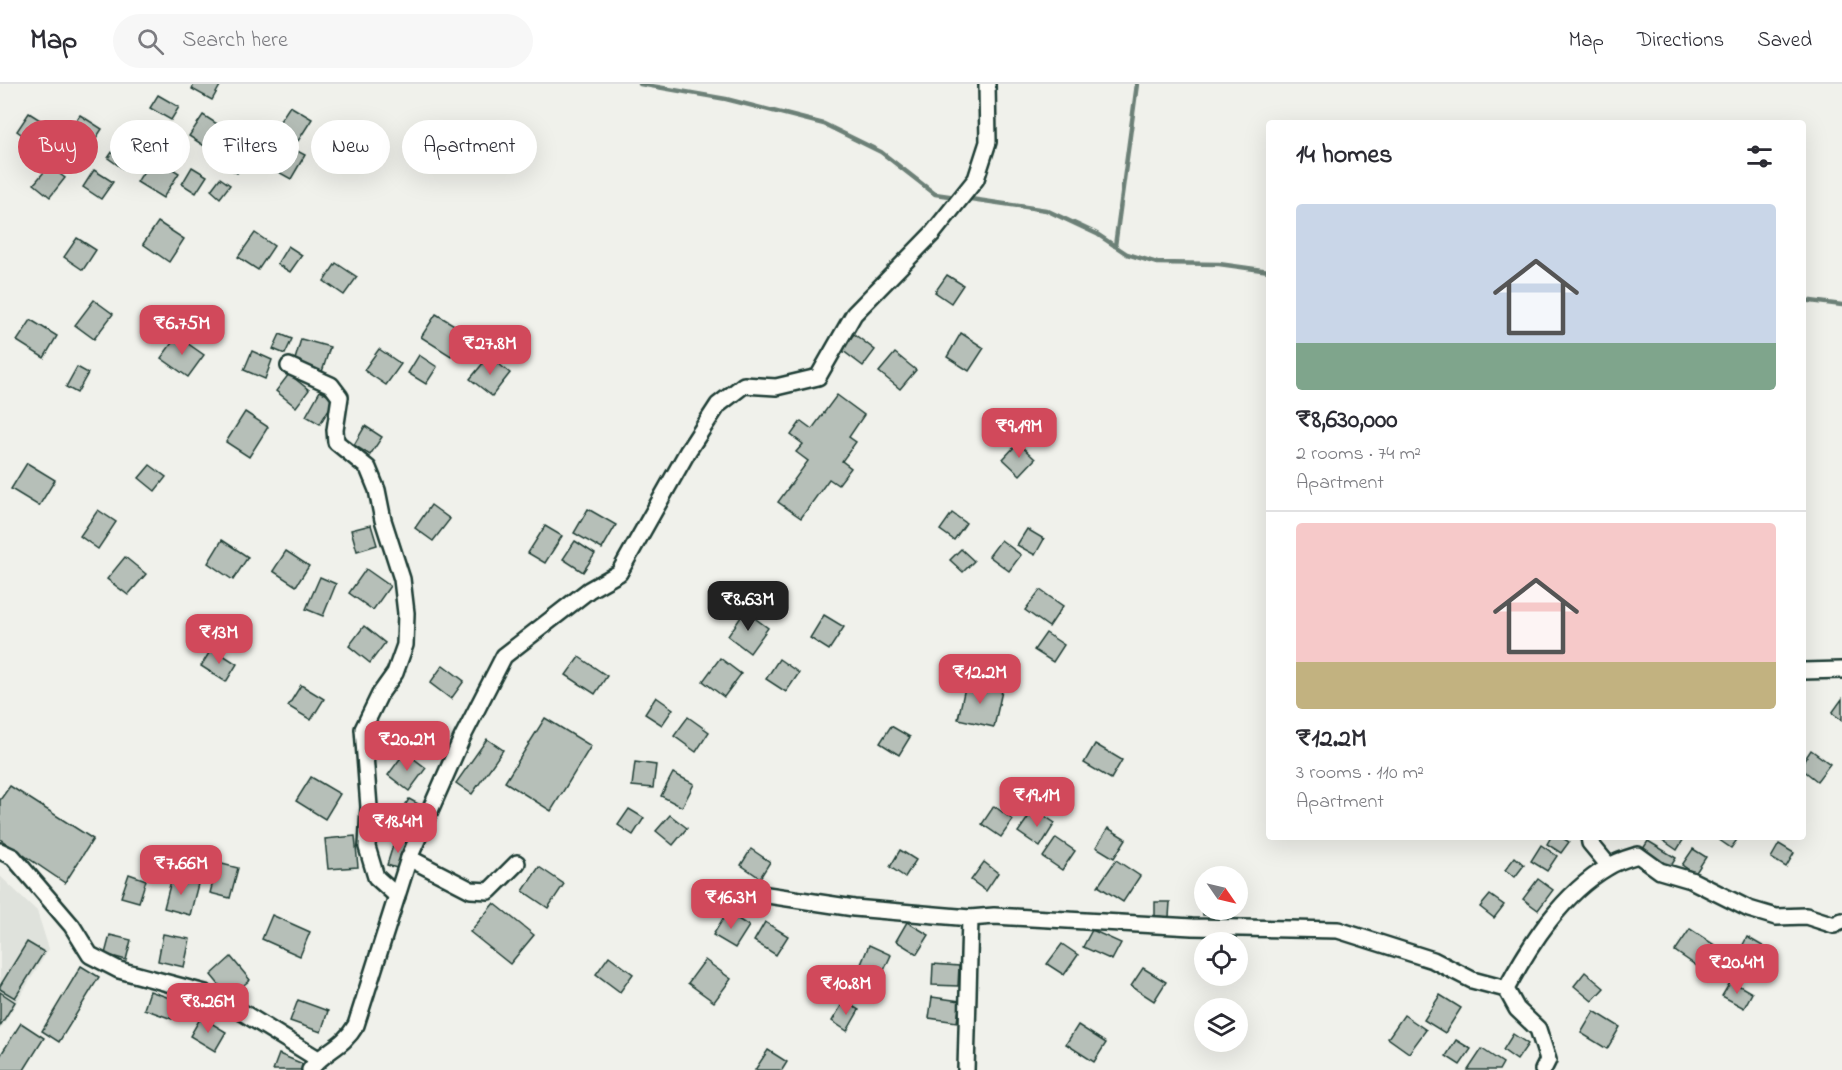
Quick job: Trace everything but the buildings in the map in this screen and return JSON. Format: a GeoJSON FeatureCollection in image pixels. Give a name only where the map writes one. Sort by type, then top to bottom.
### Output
{"type":"FeatureCollection","features":[{"type":"Feature","properties":{"kind":"street"},"geometry":{"type":"LineString","coordinates":[[0,851],[12,856],[72,926],[90,956],[119,969],[205,993],[245,1014],[314,1065],[340,1046],[356,1025],[409,858],[462,738],[504,656],[589,590],[619,573],[688,451],[718,405],[744,385],[776,387],[818,377],[854,314],[932,234],[976,179],[988,142],[987,84]]}},
{"type":"Feature","properties":{"kind":"street"},"geometry":{"type":"LineString","coordinates":[[289,366],[331,385],[340,397],[335,430],[336,442],[368,468],[377,490],[383,520],[402,579],[406,613],[405,645],[394,673],[363,729],[369,807],[367,847],[376,877],[397,896]]}},
{"type":"Feature","properties":{"kind":"street"},"geometry":{"type":"LineString","coordinates":[[1806,671],[1842,669]]}},
{"type":"Feature","properties":{"kind":"street"},"geometry":{"type":"LineString","coordinates":[[1590,840],[1609,866]]}},
{"type":"Feature","properties":{"kind":"street"},"geometry":{"type":"LineString","coordinates":[[1506,989],[1531,943],[1583,885],[1609,866],[1638,855],[1660,871],[1692,880],[1749,909],[1776,917],[1806,916],[1834,925],[1842,921]]}},
{"type":"Feature","properties":{"kind":"street"},"geometry":{"type":"LineString","coordinates":[[409,858],[471,890],[489,891],[517,863]]}},
{"type":"Feature","properties":{"kind":"street"},"geometry":{"type":"LineString","coordinates":[[734,890],[854,908],[970,918],[1005,916],[1203,927],[1338,930],[1432,960],[1472,980],[1506,989],[1517,1009],[1538,1029],[1548,1060],[1543,1070]]}},
{"type":"Feature","properties":{"kind":"street"},"geometry":{"type":"LineString","coordinates":[[966,1070],[970,918]]}},
{"type":"Feature","properties":{"kind":"shaded area"},"geometry":{"type":"Polygon","coordinates":[[[0,876],[37,911],[49,949],[0,1030],[0,876]]]}},
{"type":"Feature","properties":{"kind":"waterway"},"geometry":{"type":"LineString","coordinates":[[640,84],[726,99],[824,124],[881,152],[935,194],[956,197]]}},
{"type":"Feature","properties":{"kind":"waterway"},"geometry":{"type":"LineString","coordinates":[[1115,246],[1137,84]]}},
{"type":"Feature","properties":{"kind":"waterway"},"geometry":{"type":"LineString","coordinates":[[964,198],[1046,210],[1097,234],[1127,254],[1157,263],[1219,264],[1266,271]]}},
{"type":"Feature","properties":{"kind":"waterway"},"geometry":{"type":"LineString","coordinates":[[1806,300],[1842,305]]}}]}
